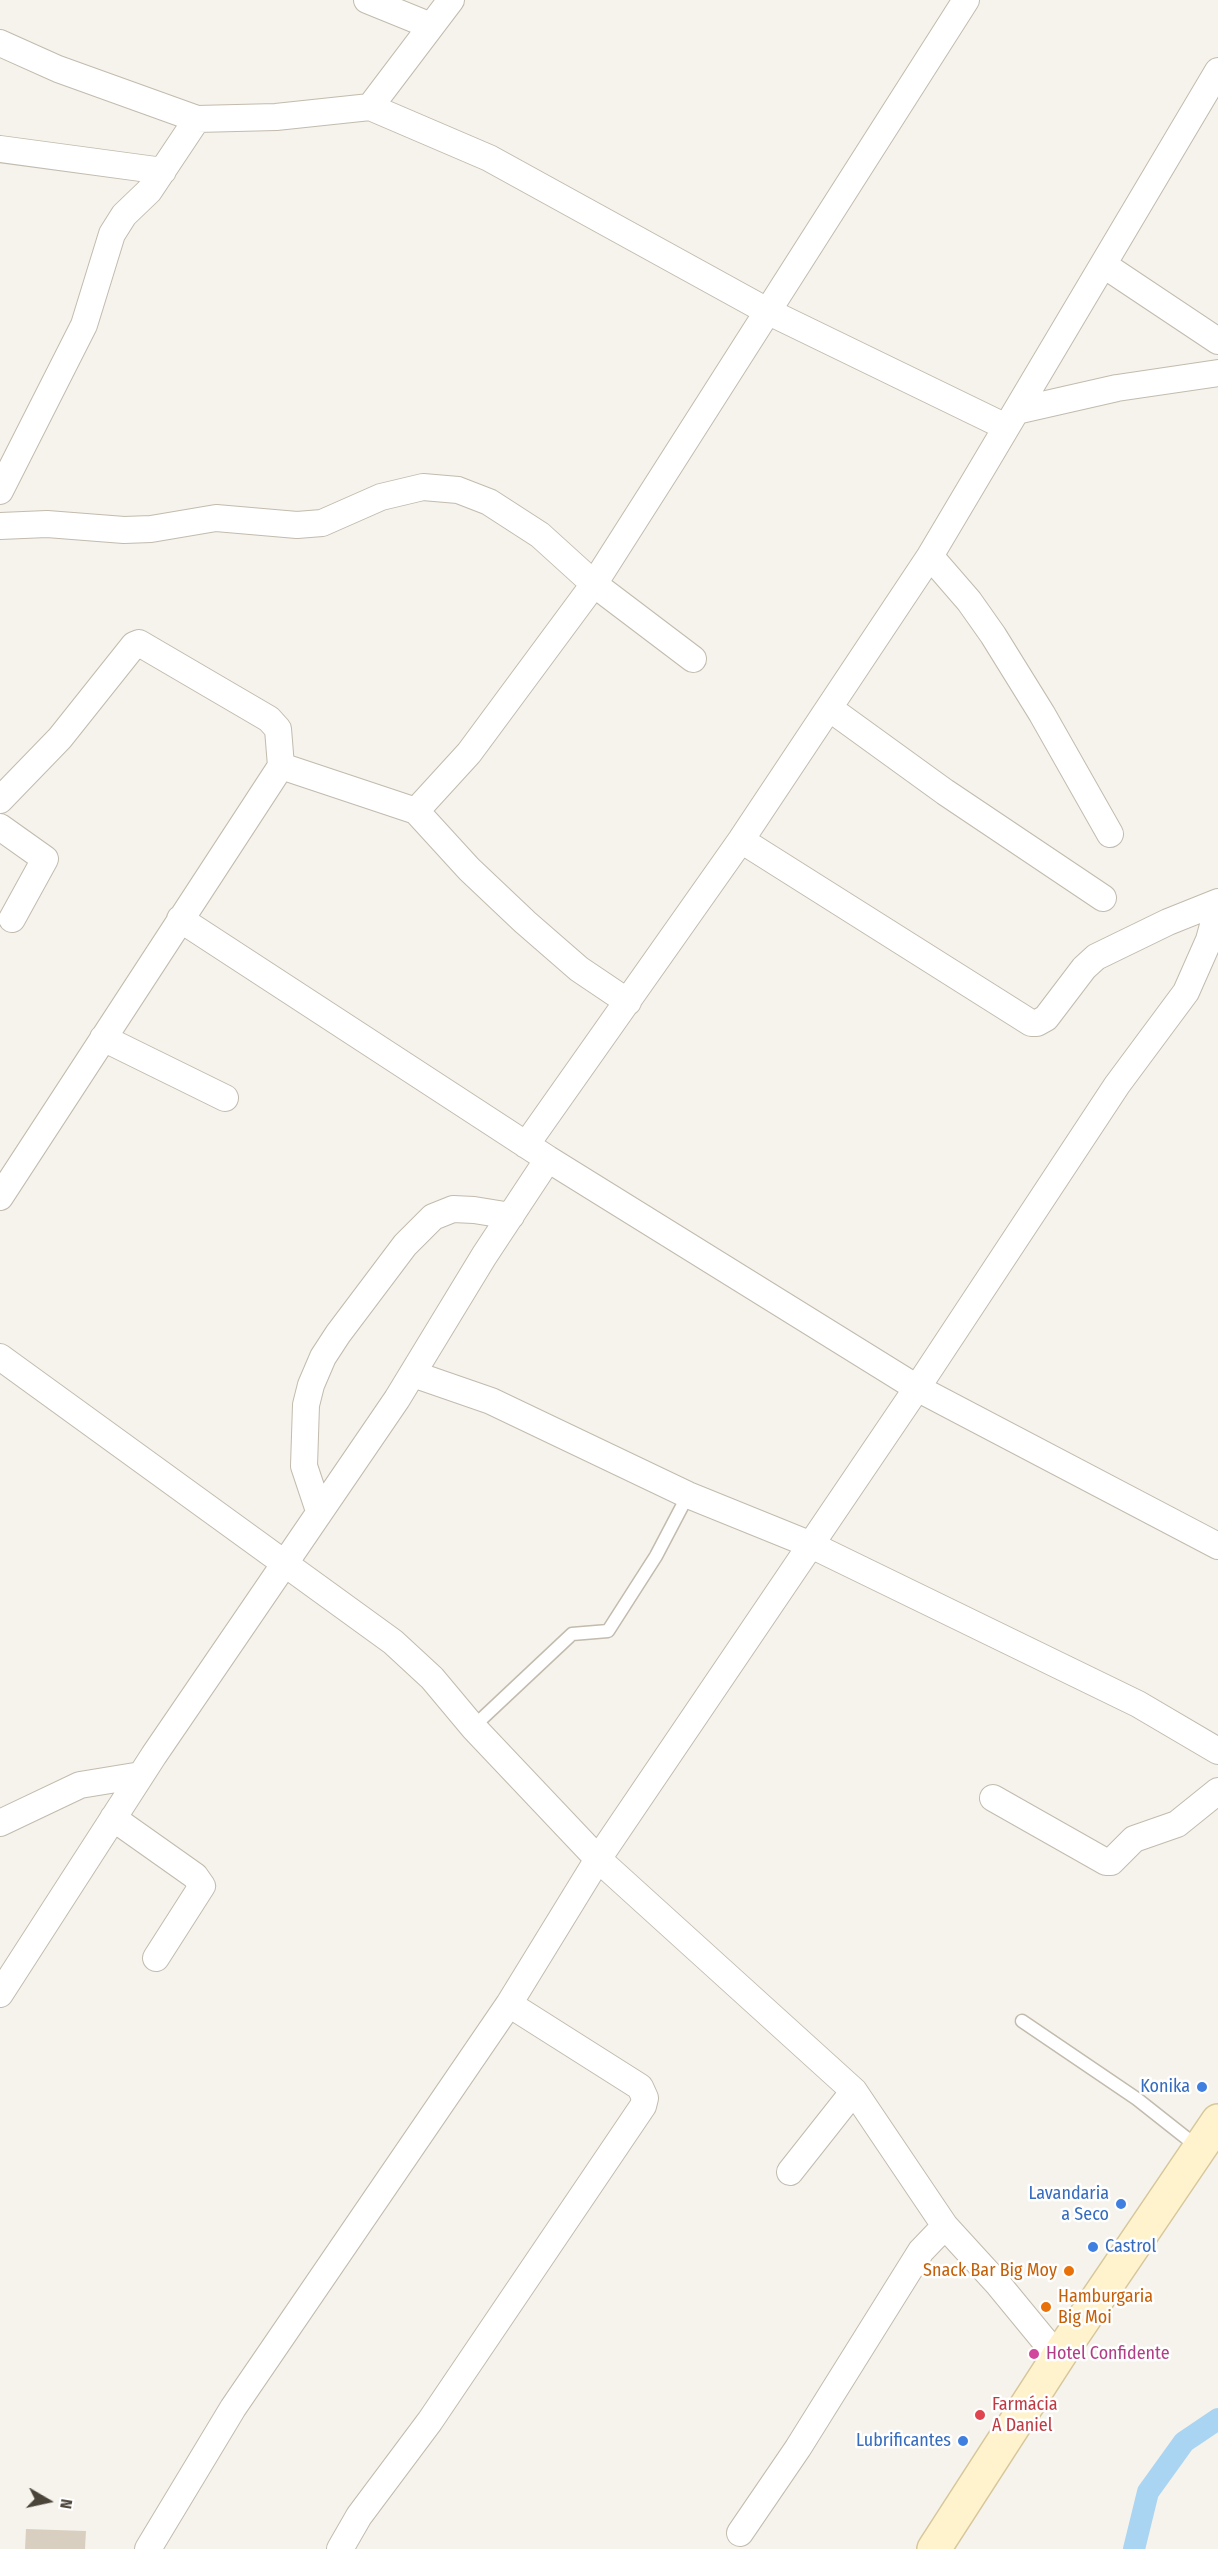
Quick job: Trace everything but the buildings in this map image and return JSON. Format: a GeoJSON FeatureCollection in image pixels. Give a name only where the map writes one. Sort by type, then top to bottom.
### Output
{"type":"FeatureCollection","features":[{"type":"Feature","properties":{"kind":"main road"},"geometry":{"type":"LineString","coordinates":[[957,2549],[1114,2309],[1209,2153],[1218,2121]]}},
{"type":"Feature","properties":{"kind":"main road"},"geometry":{"type":"LineString","coordinates":[[934,2549],[1058,2357],[1209,2153]]}},
{"type":"Feature","properties":{"kind":"street"},"geometry":{"type":"LineString","coordinates":[[367,0],[431,26]]}},
{"type":"Feature","properties":{"kind":"street"},"geometry":{"type":"LineString","coordinates":[[370,107],[451,0]]}},
{"type":"Feature","properties":{"kind":"street"},"geometry":{"type":"LineString","coordinates":[[416,811],[469,753],[594,584],[966,0]]}},
{"type":"Feature","properties":{"kind":"street"},"geometry":{"type":"LineString","coordinates":[[0,43],[58,69],[197,119],[276,117],[370,107],[489,158],[767,311],[1011,419],[1117,388],[1218,373]]}},
{"type":"Feature","properties":{"kind":"street"},"geometry":{"type":"LineString","coordinates":[[526,1145],[741,840],[930,556],[1218,70]]}},
{"type":"Feature","properties":{"kind":"street"},"geometry":{"type":"LineString","coordinates":[[0,491],[84,325],[112,234],[163,171],[197,119]]}},
{"type":"Feature","properties":{"kind":"street"},"geometry":{"type":"LineString","coordinates":[[0,149],[163,171]]}},
{"type":"Feature","properties":{"kind":"street"},"geometry":{"type":"LineString","coordinates":[[1104,265],[1218,341]]}},
{"type":"Feature","properties":{"kind":"street"},"geometry":{"type":"LineString","coordinates":[[0,526],[47,524],[133,529],[216,518],[297,525],[322,523],[392,494],[423,487],[458,490],[489,502],[540,535],[594,584],[693,659]]}},
{"type":"Feature","properties":{"kind":"street"},"geometry":{"type":"LineString","coordinates":[[930,556],[969,601],[993,635],[1042,714],[1110,834]]}},
{"type":"Feature","properties":{"kind":"street"},"geometry":{"type":"LineString","coordinates":[[0,800],[60,738],[134,645],[139,643],[269,719],[278,729],[281,766],[0,1197]]}},
{"type":"Feature","properties":{"kind":"street"},"geometry":{"type":"LineString","coordinates":[[829,708],[954,799],[1103,898]]}},
{"type":"Feature","properties":{"kind":"street"},"geometry":{"type":"LineString","coordinates":[[281,766],[416,811],[469,869],[525,922],[579,969],[628,1002]]}},
{"type":"Feature","properties":{"kind":"street"},"geometry":{"type":"LineString","coordinates":[[0,827],[45,859],[12,919]]}},
{"type":"Feature","properties":{"kind":"street"},"geometry":{"type":"LineString","coordinates":[[741,840],[1031,1023],[1037,1023],[1046,1018],[1084,968],[1096,957],[1168,922],[1218,904]]}},
{"type":"Feature","properties":{"kind":"street"},"geometry":{"type":"LineString","coordinates":[[148,2549],[233,2408],[509,2004],[598,1859],[917,1388],[1118,1085],[1186,992],[1209,940],[1218,904]]}},
{"type":"Feature","properties":{"kind":"street"},"geometry":{"type":"LineString","coordinates":[[180,919],[526,1145],[917,1388],[1218,1546]]}},
{"type":"Feature","properties":{"kind":"street"},"geometry":{"type":"LineString","coordinates":[[103,1038],[225,1098]]}},
{"type":"Feature","properties":{"kind":"street"},"geometry":{"type":"LineString","coordinates":[[0,1994],[141,1775],[413,1374],[548,1159]]}},
{"type":"Feature","properties":{"kind":"street"},"geometry":{"type":"LineString","coordinates":[[319,1511],[304,1466],[306,1405],[311,1384],[323,1357],[405,1245],[433,1217],[453,1209],[511,1216]]}},
{"type":"Feature","properties":{"kind":"street"},"geometry":{"type":"LineString","coordinates":[[0,1358],[393,1642],[432,1678],[473,1727],[598,1859],[854,2091],[945,2226],[998,2284],[1058,2357]]}},
{"type":"Feature","properties":{"kind":"street"},"geometry":{"type":"LineString","coordinates":[[413,1374],[491,1401],[688,1495],[810,1544],[1138,1704],[1218,1751]]}},
{"type":"Feature","properties":{"kind":"street"},"geometry":{"type":"LineString","coordinates":[[0,1823],[80,1785],[141,1775]]}},
{"type":"Feature","properties":{"kind":"street"},"geometry":{"type":"LineString","coordinates":[[993,1798],[1106,1862],[1111,1862],[1134,1839],[1177,1824],[1218,1791]]}},
{"type":"Feature","properties":{"kind":"street"},"geometry":{"type":"LineString","coordinates":[[113,1818],[195,1876],[202,1886],[156,1958]]}},
{"type":"Feature","properties":{"kind":"street"},"geometry":{"type":"LineString","coordinates":[[340,2549],[359,2516],[430,2421],[643,2106],[645,2098],[640,2087],[509,2004]]}},
{"type":"Feature","properties":{"kind":"street"},"geometry":{"type":"LineString","coordinates":[[790,2172],[854,2091]]}},
{"type":"Feature","properties":{"kind":"street"},"geometry":{"type":"LineString","coordinates":[[740,2533],[798,2448],[921,2250],[945,2226]]}},
{"type":"Feature","properties":{"kind":"lane"},"geometry":{"type":"LineString","coordinates":[[473,1727],[572,1634],[608,1630],[656,1556],[688,1495]]}},
{"type":"Feature","properties":{"kind":"lane"},"geometry":{"type":"LineString","coordinates":[[1022,2020],[1137,2099],[1209,2153]]}},
{"type":"Feature","properties":{"kind":"waterway"},"geometry":{"type":"LineString","coordinates":[[1134,2549],[1148,2492],[1184,2442],[1218,2419]]}},
{"type":"Feature","properties":{"kind":"place","name":"Konika"},"geometry":{"type":"Point","coordinates":[1202,2087]}},
{"type":"Feature","properties":{"kind":"place","name":"Lavandaria a Seco"},"geometry":{"type":"Point","coordinates":[1121,2204]}},
{"type":"Feature","properties":{"kind":"place","name":"Castrol"},"geometry":{"type":"Point","coordinates":[1093,2247]}},
{"type":"Feature","properties":{"kind":"place","name":"Snack Bar Big Moy"},"geometry":{"type":"Point","coordinates":[1069,2271]}},
{"type":"Feature","properties":{"kind":"place","name":"Hamburgaria Big Moi"},"geometry":{"type":"Point","coordinates":[1046,2307]}},
{"type":"Feature","properties":{"kind":"place","name":"Hotel Confidente"},"geometry":{"type":"Point","coordinates":[1034,2354]}},
{"type":"Feature","properties":{"kind":"place","name":"Farmácia A Daniel"},"geometry":{"type":"Point","coordinates":[980,2415]}},
{"type":"Feature","properties":{"kind":"place","name":"Lubrificantes"},"geometry":{"type":"Point","coordinates":[963,2441]}}]}
